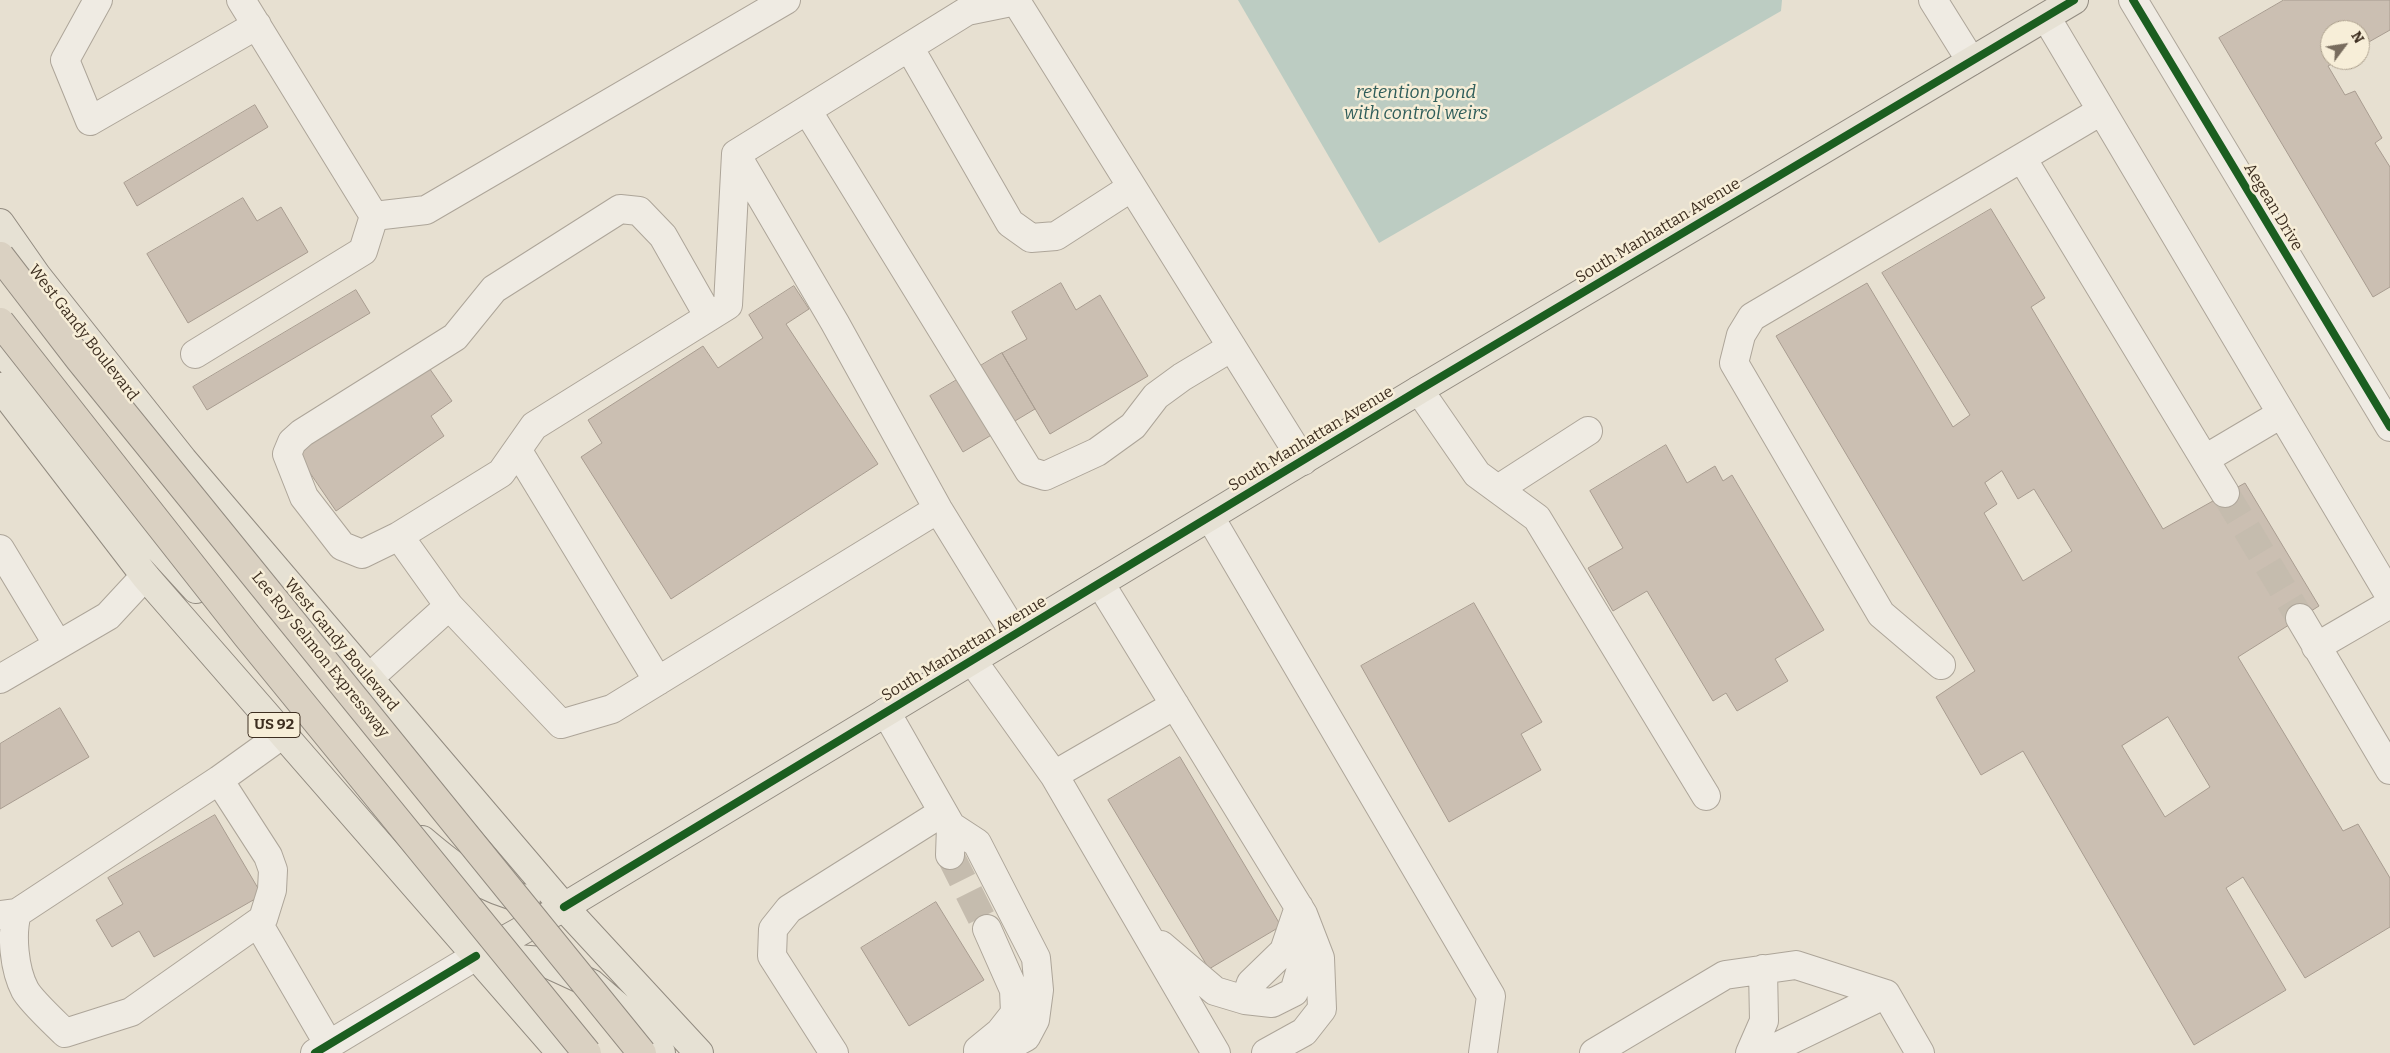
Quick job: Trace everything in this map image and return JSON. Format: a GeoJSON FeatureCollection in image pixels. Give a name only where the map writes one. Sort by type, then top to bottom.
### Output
{"type":"FeatureCollection","features":[{"type":"Feature","properties":{"kind":"highway","name":"Lee Roy Selmon Expressway"},"geometry":{"type":"LineString","coordinates":[[0,256],[91,374],[642,1053]]}},
{"type":"Feature","properties":{"kind":"highway"},"geometry":{"type":"LineString","coordinates":[[0,322],[247,636],[587,1053]]}},
{"type":"Feature","properties":{"kind":"main road","name":"South Manhattan Avenue"},"geometry":{"type":"LineString","coordinates":[[476,956],[564,907],[1302,460],[2074,0]]}},
{"type":"Feature","properties":{"kind":"main road","name":"West Gandy Boulevard"},"geometry":{"type":"LineString","coordinates":[[0,223],[37,276],[183,460],[564,907],[699,1053]]}},
{"type":"Feature","properties":{"kind":"main road"},"geometry":{"type":"LineString","coordinates":[[0,348],[144,532],[419,838],[457,869],[501,894],[564,907]]}},
{"type":"Feature","properties":{"kind":"main road","name":"US 92"},"geometry":{"type":"LineString","coordinates":[[0,387],[145,576],[561,1053]]}},
{"type":"Feature","properties":{"kind":"main road"},"geometry":{"type":"LineString","coordinates":[[476,956],[542,961],[592,984],[630,1017],[661,1053]]}},
{"type":"Feature","properties":{"kind":"street"},"geometry":{"type":"LineString","coordinates":[[98,0],[65,60],[90,121],[257,25]]}},
{"type":"Feature","properties":{"kind":"street"},"geometry":{"type":"LineString","coordinates":[[195,354],[363,251],[374,216],[242,0]]}},
{"type":"Feature","properties":{"kind":"street"},"geometry":{"type":"LineString","coordinates":[[374,216],[426,210],[786,0]]}},
{"type":"Feature","properties":{"kind":"street"},"geometry":{"type":"LineString","coordinates":[[1933,0],[1971,61]]}},
{"type":"Feature","properties":{"kind":"street","name":"Aegean Drive"},"geometry":{"type":"LineString","coordinates":[[2133,0],[2390,427]]}},
{"type":"Feature","properties":{"kind":"street"},"geometry":{"type":"LineString","coordinates":[[736,154],[967,11],[1016,1],[1302,460]]}},
{"type":"Feature","properties":{"kind":"street"},"geometry":{"type":"LineString","coordinates":[[2046,17],[2390,596]]}},
{"type":"Feature","properties":{"kind":"street"},"geometry":{"type":"LineString","coordinates":[[909,47],[1010,223],[1031,238],[1056,236],[1132,187]]}},
{"type":"Feature","properties":{"kind":"street"},"geometry":{"type":"LineString","coordinates":[[808,110],[1029,471],[1045,476],[1097,452],[1133,426],[1156,396],[1182,377],[1232,347]]}},
{"type":"Feature","properties":{"kind":"street"},"geometry":{"type":"LineString","coordinates":[[1941,666],[1881,614],[1734,363],[1741,335],[1752,317],[2101,111]]}},
{"type":"Feature","properties":{"kind":"street"},"geometry":{"type":"LineString","coordinates":[[709,317],[663,236],[639,212],[620,209],[494,289],[455,337],[302,433],[292,442],[287,454],[304,498],[342,546],[362,554],[399,536],[501,473],[534,426],[709,317],[728,304],[736,154]]}},
{"type":"Feature","properties":{"kind":"street"},"geometry":{"type":"LineString","coordinates":[[736,154],[835,323],[938,510],[1015,634]]}},
{"type":"Feature","properties":{"kind":"street"},"geometry":{"type":"LineString","coordinates":[[2022,158],[2225,493]]}},
{"type":"Feature","properties":{"kind":"street"},"geometry":{"type":"LineString","coordinates":[[1419,390],[1477,474],[1537,518],[1706,796]]}},
{"type":"Feature","properties":{"kind":"street"},"geometry":{"type":"LineString","coordinates":[[2205,458],[2281,414]]}},
{"type":"Feature","properties":{"kind":"street"},"geometry":{"type":"LineString","coordinates":[[1498,490],[1588,431]]}},
{"type":"Feature","properties":{"kind":"street"},"geometry":{"type":"LineString","coordinates":[[518,451],[658,681]]}},
{"type":"Feature","properties":{"kind":"street"},"geometry":{"type":"LineString","coordinates":[[399,536],[449,606],[562,724],[612,709],[938,510]]}},
{"type":"Feature","properties":{"kind":"street"},"geometry":{"type":"LineString","coordinates":[[1210,517],[1491,996],[1483,1053]]}},
{"type":"Feature","properties":{"kind":"street"},"geometry":{"type":"LineString","coordinates":[[0,549],[58,645]]}},
{"type":"Feature","properties":{"kind":"street"},"geometry":{"type":"LineString","coordinates":[[0,679],[108,616],[145,576]]}},
{"type":"Feature","properties":{"kind":"street"},"geometry":{"type":"LineString","coordinates":[[1100,583],[1299,907],[1316,947],[1322,1008],[1304,1032],[1266,1053]]}},
{"type":"Feature","properties":{"kind":"street"},"geometry":{"type":"LineString","coordinates":[[2316,647],[2390,604]]}},
{"type":"Feature","properties":{"kind":"street"},"geometry":{"type":"LineString","coordinates":[[369,678],[449,606]]}},
{"type":"Feature","properties":{"kind":"street"},"geometry":{"type":"LineString","coordinates":[[2300,618],[2390,770]]}},
{"type":"Feature","properties":{"kind":"street"},"geometry":{"type":"LineString","coordinates":[[972,660],[1054,775],[1216,1053]]}},
{"type":"Feature","properties":{"kind":"street"},"geometry":{"type":"LineString","coordinates":[[1054,775],[1175,705]]}},
{"type":"Feature","properties":{"kind":"street"},"geometry":{"type":"LineString","coordinates":[[886,712],[947,819],[977,843],[1036,958],[1039,990],[1035,1020],[1026,1037],[1012,1044],[976,1053]]}},
{"type":"Feature","properties":{"kind":"street"},"geometry":{"type":"LineString","coordinates":[[219,780],[268,856],[273,870],[272,890],[263,919],[131,1012],[65,1033],[25,990],[16,957],[8,914],[219,780],[283,734]]}},
{"type":"Feature","properties":{"kind":"street"},"geometry":{"type":"LineString","coordinates":[[947,819],[950,855]]}},
{"type":"Feature","properties":{"kind":"street"},"geometry":{"type":"LineString","coordinates":[[834,1053],[772,956],[773,929],[789,910],[947,819]]}},
{"type":"Feature","properties":{"kind":"street"},"geometry":{"type":"LineString","coordinates":[[1246,1000],[1251,983],[1284,951],[1299,907]]}},
{"type":"Feature","properties":{"kind":"street"},"geometry":{"type":"LineString","coordinates":[[258,923],[322,1049]]}},
{"type":"Feature","properties":{"kind":"street"},"geometry":{"type":"LineString","coordinates":[[976,1053],[1000,1032],[1015,1013],[1014,990],[987,929]]}},
{"type":"Feature","properties":{"kind":"street"},"geometry":{"type":"LineString","coordinates":[[1145,931],[1215,992],[1246,1000],[1272,1003],[1294,992],[1316,947]]}},
{"type":"Feature","properties":{"kind":"street","name":"South Manhattan Avenue"},"geometry":{"type":"LineString","coordinates":[[322,1049],[476,956]]}},
{"type":"Feature","properties":{"kind":"street"},"geometry":{"type":"LineString","coordinates":[[1594,1053],[1726,974],[1796,965],[1886,994],[1920,1053]]}},
{"type":"Feature","properties":{"kind":"street"},"geometry":{"type":"LineString","coordinates":[[1750,1053],[1764,1021],[1763,969]]}},
{"type":"Feature","properties":{"kind":"street"},"geometry":{"type":"LineString","coordinates":[[1764,1053],[1886,994]]}},
{"type":"Feature","properties":{"kind":"water","name":"retention pond with control weirs"},"geometry":{"type":"Polygon","coordinates":[[[1238,0],[1782,0],[1781,11],[1379,243],[1238,0]]]}},
{"type":"Feature","properties":{"kind":"building"},"geometry":{"type":"Polygon","coordinates":[[[2284,0],[2390,0],[2390,30],[2370,41],[2370,20],[2320,20],[2320,70],[2330,70],[2345,95],[2355,91],[2382,138],[2375,143],[2390,167],[2390,287],[2373,297],[2219,38],[2284,0]]]}},
{"type":"Feature","properties":{"kind":"building"},"geometry":{"type":"Polygon","coordinates":[[[255,105],[268,127],[137,206],[124,183],[255,105]]]}},
{"type":"Feature","properties":{"kind":"building"},"geometry":{"type":"Polygon","coordinates":[[[243,198],[257,221],[281,207],[308,252],[188,323],[147,254],[243,198]]]}},
{"type":"Feature","properties":{"kind":"building"},"geometry":{"type":"Polygon","coordinates":[[[1991,209],[2045,298],[2031,307],[2163,529],[2245,483],[2319,606],[2238,657],[2343,831],[2358,824],[2390,878],[2390,927],[2305,978],[2243,877],[2226,888],[2286,990],[2194,1045],[2023,751],[1981,775],[1936,697],[1975,671],[1776,336],[1867,283],[1953,427],[1970,415],[1882,273],[1991,209]],[[2002,471],[1985,483],[1997,504],[1984,513],[2023,581],[2072,551],[2034,489],[2018,499],[2002,471]],[[2168,717],[2122,746],[2165,817],[2210,787],[2168,717]]]}},
{"type":"Feature","properties":{"kind":"building"},"geometry":{"type":"Polygon","coordinates":[[[1061,283],[1076,310],[1100,295],[1148,376],[1050,434],[1002,353],[1027,339],[1012,312],[1061,283]]]}},
{"type":"Feature","properties":{"kind":"building"},"geometry":{"type":"Polygon","coordinates":[[[794,286],[809,309],[786,324],[878,464],[671,599],[581,457],[602,443],[588,420],[703,346],[718,368],[763,338],[749,315],[794,286]]]}},
{"type":"Feature","properties":{"kind":"building"},"geometry":{"type":"Polygon","coordinates":[[[356,290],[370,313],[207,410],[193,387],[356,290]]]}},
{"type":"Feature","properties":{"kind":"building"},"geometry":{"type":"Polygon","coordinates":[[[1002,353],[1035,409],[963,452],[930,396],[1002,353]]]}},
{"type":"Feature","properties":{"kind":"building"},"geometry":{"type":"Polygon","coordinates":[[[425,362],[452,401],[431,416],[444,436],[336,511],[295,451],[425,362]]]}},
{"type":"Feature","properties":{"kind":"building"},"geometry":{"type":"Polygon","coordinates":[[[1666,445],[1687,483],[1715,466],[1723,481],[1732,475],[1824,630],[1775,659],[1788,681],[1737,711],[1726,693],[1713,701],[1647,591],[1613,611],[1588,568],[1623,548],[1590,491],[1666,445]]]}},
{"type":"Feature","properties":{"kind":"building"},"geometry":{"type":"Polygon","coordinates":[[[1474,603],[1542,722],[1521,734],[1541,770],[1449,822],[1361,666],[1474,603]]]}},
{"type":"Feature","properties":{"kind":"building"},"geometry":{"type":"Polygon","coordinates":[[[60,708],[89,757],[0,809],[0,744],[60,708]]]}},
{"type":"Feature","properties":{"kind":"building"},"geometry":{"type":"Polygon","coordinates":[[[1180,757],[1281,926],[1209,969],[1108,800],[1180,757]]]}},
{"type":"Feature","properties":{"kind":"building"},"geometry":{"type":"Polygon","coordinates":[[[215,815],[262,895],[154,957],[139,931],[112,947],[96,920],[123,904],[108,878],[215,815]]]}},
{"type":"Feature","properties":{"kind":"building"},"geometry":{"type":"Polygon","coordinates":[[[936,902],[984,980],[909,1026],[861,948],[936,902]]]}},
{"type":"Feature","properties":{"kind":"tunnel"},"geometry":{"type":"LineString","coordinates":[[2225,493],[2300,618]]}},
{"type":"Feature","properties":{"kind":"tunnel"},"geometry":{"type":"LineString","coordinates":[[950,855],[987,929]]}},
{"type":"Feature","properties":{"kind":"cycle path"},"geometry":{"type":"LineString","coordinates":[[564,907],[1419,390],[2074,0]]}},
{"type":"Feature","properties":{"kind":"cycle path"},"geometry":{"type":"LineString","coordinates":[[2133,0],[2390,427]]}},
{"type":"Feature","properties":{"kind":"cycle path"},"geometry":{"type":"LineString","coordinates":[[315,1053],[476,956]]}}]}
